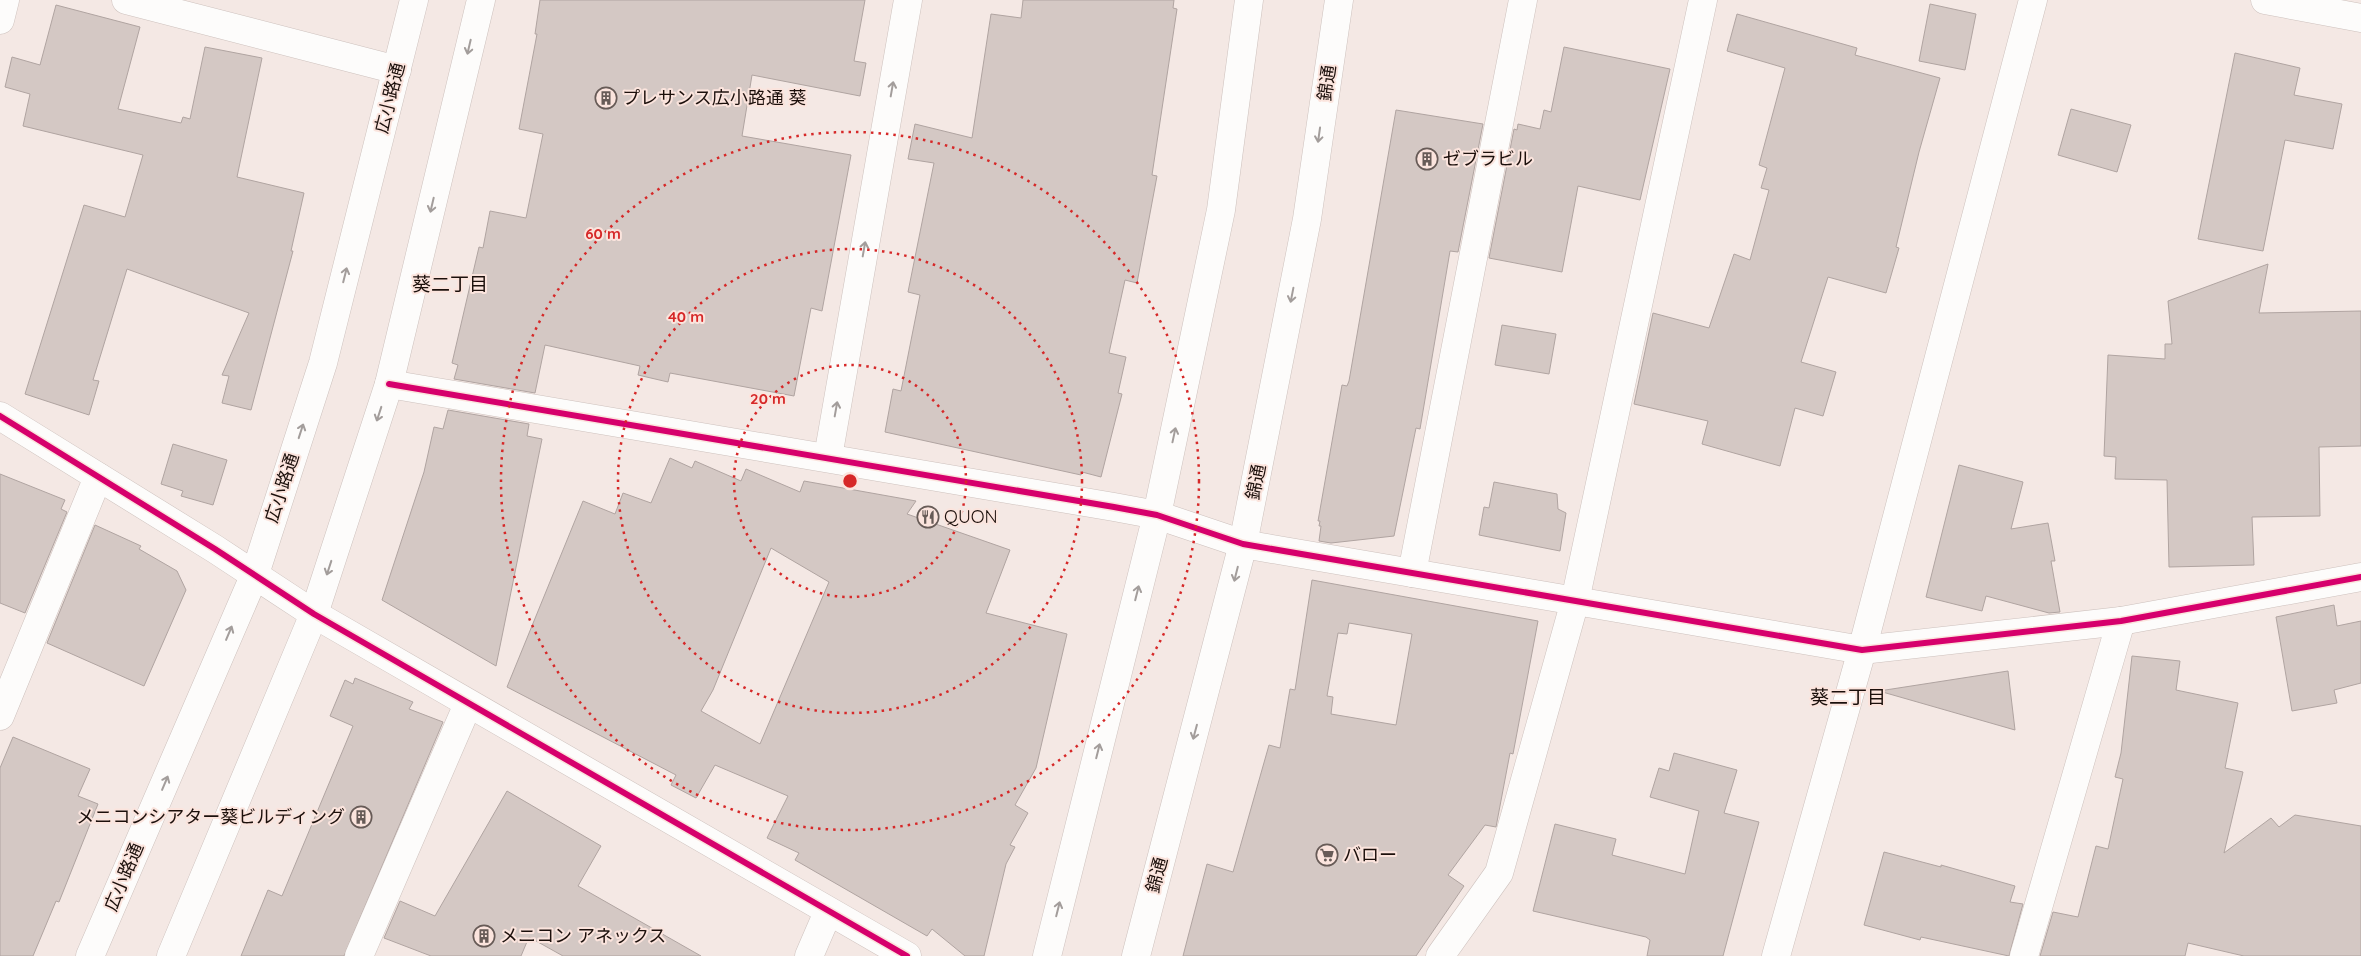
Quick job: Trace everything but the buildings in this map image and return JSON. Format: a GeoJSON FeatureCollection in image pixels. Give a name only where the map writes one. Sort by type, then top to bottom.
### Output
{"type":"FeatureCollection","features":[{"type":"Feature","properties":{"kind":"street"},"geometry":{"type":"LineString","coordinates":[[0,20],[5,0]]}},
{"type":"Feature","properties":{"kind":"street"},"geometry":{"type":"LineString","coordinates":[[126,0],[397,70]]}},
{"type":"Feature","properties":{"kind":"street","name":"広小路通"},"geometry":{"type":"LineString","coordinates":[[90,956],[254,574],[323,363],[414,0]]}},
{"type":"Feature","properties":{"kind":"street"},"geometry":{"type":"LineString","coordinates":[[171,956],[314,614],[389,384],[481,0]]}},
{"type":"Feature","properties":{"kind":"street"},"geometry":{"type":"LineString","coordinates":[[828,457],[908,0]]}},
{"type":"Feature","properties":{"kind":"street"},"geometry":{"type":"LineString","coordinates":[[1047,956],[1157,515],[1221,210],[1249,0]]}},
{"type":"Feature","properties":{"kind":"street","name":"錦通"},"geometry":{"type":"LineString","coordinates":[[1136,956],[1243,544],[1307,219],[1339,0]]}},
{"type":"Feature","properties":{"kind":"street"},"geometry":{"type":"LineString","coordinates":[[1412,573],[1522,0]]}},
{"type":"Feature","properties":{"kind":"street"},"geometry":{"type":"LineString","coordinates":[[1440,956],[1499,873],[1575,601],[1703,0]]}},
{"type":"Feature","properties":{"kind":"street"},"geometry":{"type":"LineString","coordinates":[[1776,956],[1862,650],[2033,0]]}},
{"type":"Feature","properties":{"kind":"street"},"geometry":{"type":"LineString","coordinates":[[2265,0],[2361,18]]}},
{"type":"Feature","properties":{"kind":"street"},"geometry":{"type":"LineString","coordinates":[[389,384],[828,457],[1157,515],[1243,544],[1862,650],[2121,621],[2361,577]]}},
{"type":"Feature","properties":{"kind":"street"},"geometry":{"type":"LineString","coordinates":[[0,416],[254,574],[314,614],[906,956]]}},
{"type":"Feature","properties":{"kind":"street"},"geometry":{"type":"LineString","coordinates":[[0,716],[98,477]]}},
{"type":"Feature","properties":{"kind":"street"},"geometry":{"type":"LineString","coordinates":[[2024,956],[2121,621]]}},
{"type":"Feature","properties":{"kind":"street"},"geometry":{"type":"LineString","coordinates":[[359,956],[468,704]]}},
{"type":"Feature","properties":{"kind":"street"},"geometry":{"type":"LineString","coordinates":[[808,956],[828,912]]}},
{"type":"Feature","properties":{"kind":"cycle path"},"geometry":{"type":"LineString","coordinates":[[389,384],[1114,507],[1157,515],[1243,544],[1862,650],[2121,621],[2361,577]]}},
{"type":"Feature","properties":{"kind":"cycle path"},"geometry":{"type":"LineString","coordinates":[[0,416],[215,549],[314,614],[907,956]]}},
{"type":"Feature","properties":{"kind":"place","name":"プレサンス広小路通 葵"},"geometry":{"type":"Point","coordinates":[606,98]}},
{"type":"Feature","properties":{"kind":"place","name":"ゼブラビル"},"geometry":{"type":"Point","coordinates":[1427,159]}},
{"type":"Feature","properties":{"kind":"place","name":"QUON"},"geometry":{"type":"Point","coordinates":[928,517]}},
{"type":"Feature","properties":{"kind":"place","name":"メニコンシアター葵ビルディング"},"geometry":{"type":"Point","coordinates":[361,817]}},
{"type":"Feature","properties":{"kind":"place","name":"バロー"},"geometry":{"type":"Point","coordinates":[1327,855]}},
{"type":"Feature","properties":{"kind":"place","name":"メニコン アネックス"},"geometry":{"type":"Point","coordinates":[484,936]}},
{"type":"Feature","properties":{"kind":"district","name":"葵二丁目"},"geometry":{"type":"Point","coordinates":[450,284]}},
{"type":"Feature","properties":{"kind":"district","name":"葵二丁目"},"geometry":{"type":"Point","coordinates":[1848,697]}}]}
